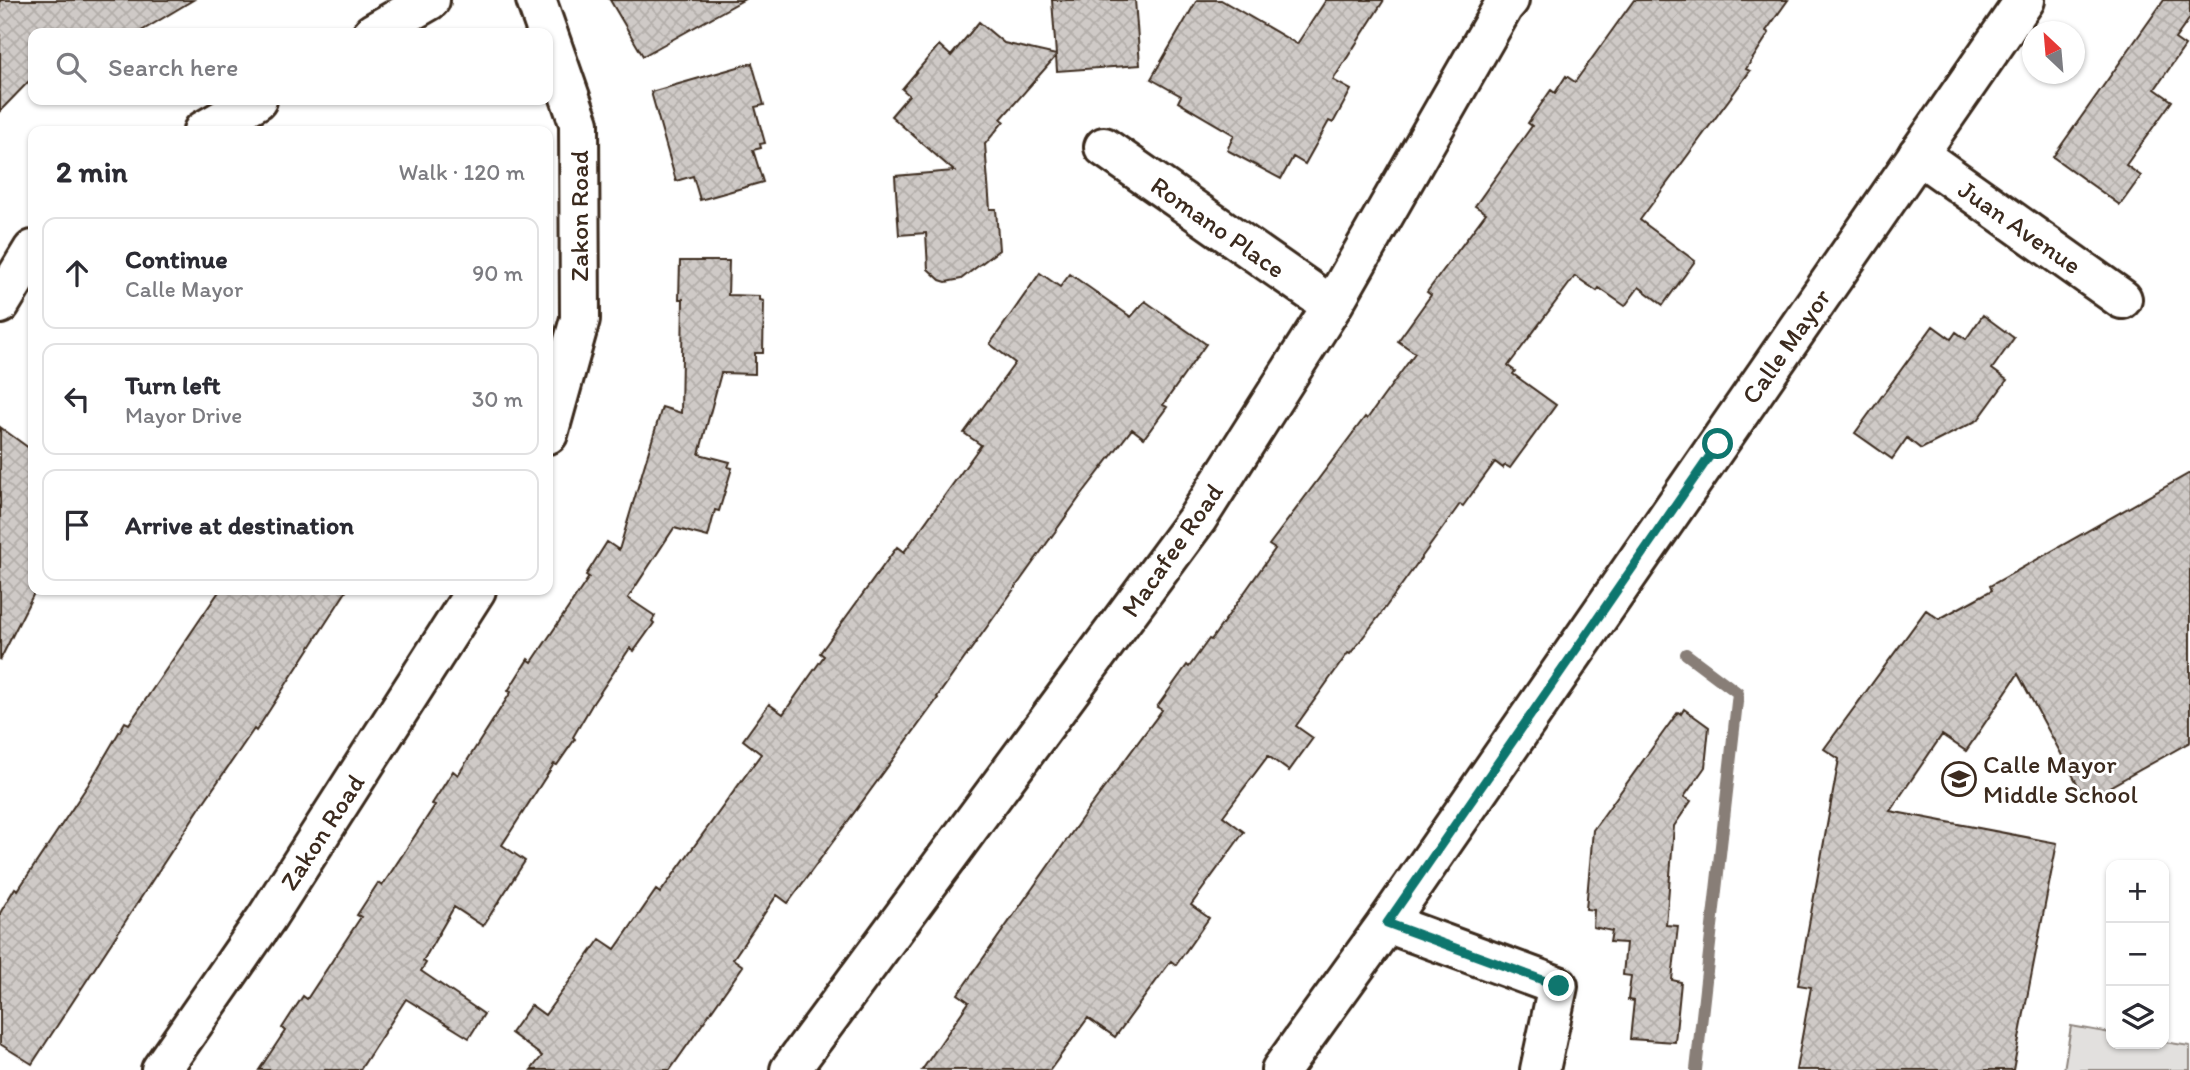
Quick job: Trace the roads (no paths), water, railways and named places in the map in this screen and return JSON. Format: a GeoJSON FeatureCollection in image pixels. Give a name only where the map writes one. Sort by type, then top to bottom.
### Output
{"type":"FeatureCollection","features":[{"type":"Feature","properties":{"kind":"street"},"geometry":{"type":"LineString","coordinates":[[382,28],[430,0]]}},
{"type":"Feature","properties":{"kind":"street","name":"Zakon Road"},"geometry":{"type":"LineString","coordinates":[[536,0],[546,28]]}},
{"type":"Feature","properties":{"kind":"street","name":"Macafee Road"},"geometry":{"type":"LineString","coordinates":[[790,1070],[1197,519],[1332,306],[1509,0]]}},
{"type":"Feature","properties":{"kind":"street","name":"Calle Mayor"},"geometry":{"type":"LineString","coordinates":[[1281,1070],[1387,923],[2025,0]]}},
{"type":"Feature","properties":{"kind":"street","name":"Zakon Road"},"geometry":{"type":"LineString","coordinates":[[553,49],[579,123],[579,319],[553,415]]}},
{"type":"Feature","properties":{"kind":"street"},"geometry":{"type":"LineString","coordinates":[[212,126],[248,105]]}},
{"type":"Feature","properties":{"kind":"street","name":"Romano Place"},"geometry":{"type":"LineString","coordinates":[[1104,147],[1332,306]]}},
{"type":"Feature","properties":{"kind":"street","name":"Juan Avenue"},"geometry":{"type":"LineString","coordinates":[[1919,154],[2122,299]]}},
{"type":"Feature","properties":{"kind":"street"},"geometry":{"type":"LineString","coordinates":[[0,304],[28,258]]}},
{"type":"Feature","properties":{"kind":"street","name":"Zakon Road"},"geometry":{"type":"LineString","coordinates":[[161,1070],[268,917],[473,595]]}},
{"type":"Feature","properties":{"kind":"street"},"geometry":{"type":"LineString","coordinates":[[1387,923],[1559,986],[1540,1070]]}},
{"type":"Feature","properties":{"kind":"waterway"},"geometry":{"type":"LineString","coordinates":[[1686,654],[1738,693],[1696,1070]]}},
{"type":"Feature","properties":{"kind":"place","name":"Calle Mayor Middle School"},"geometry":{"type":"Point","coordinates":[1959,779]}}]}
